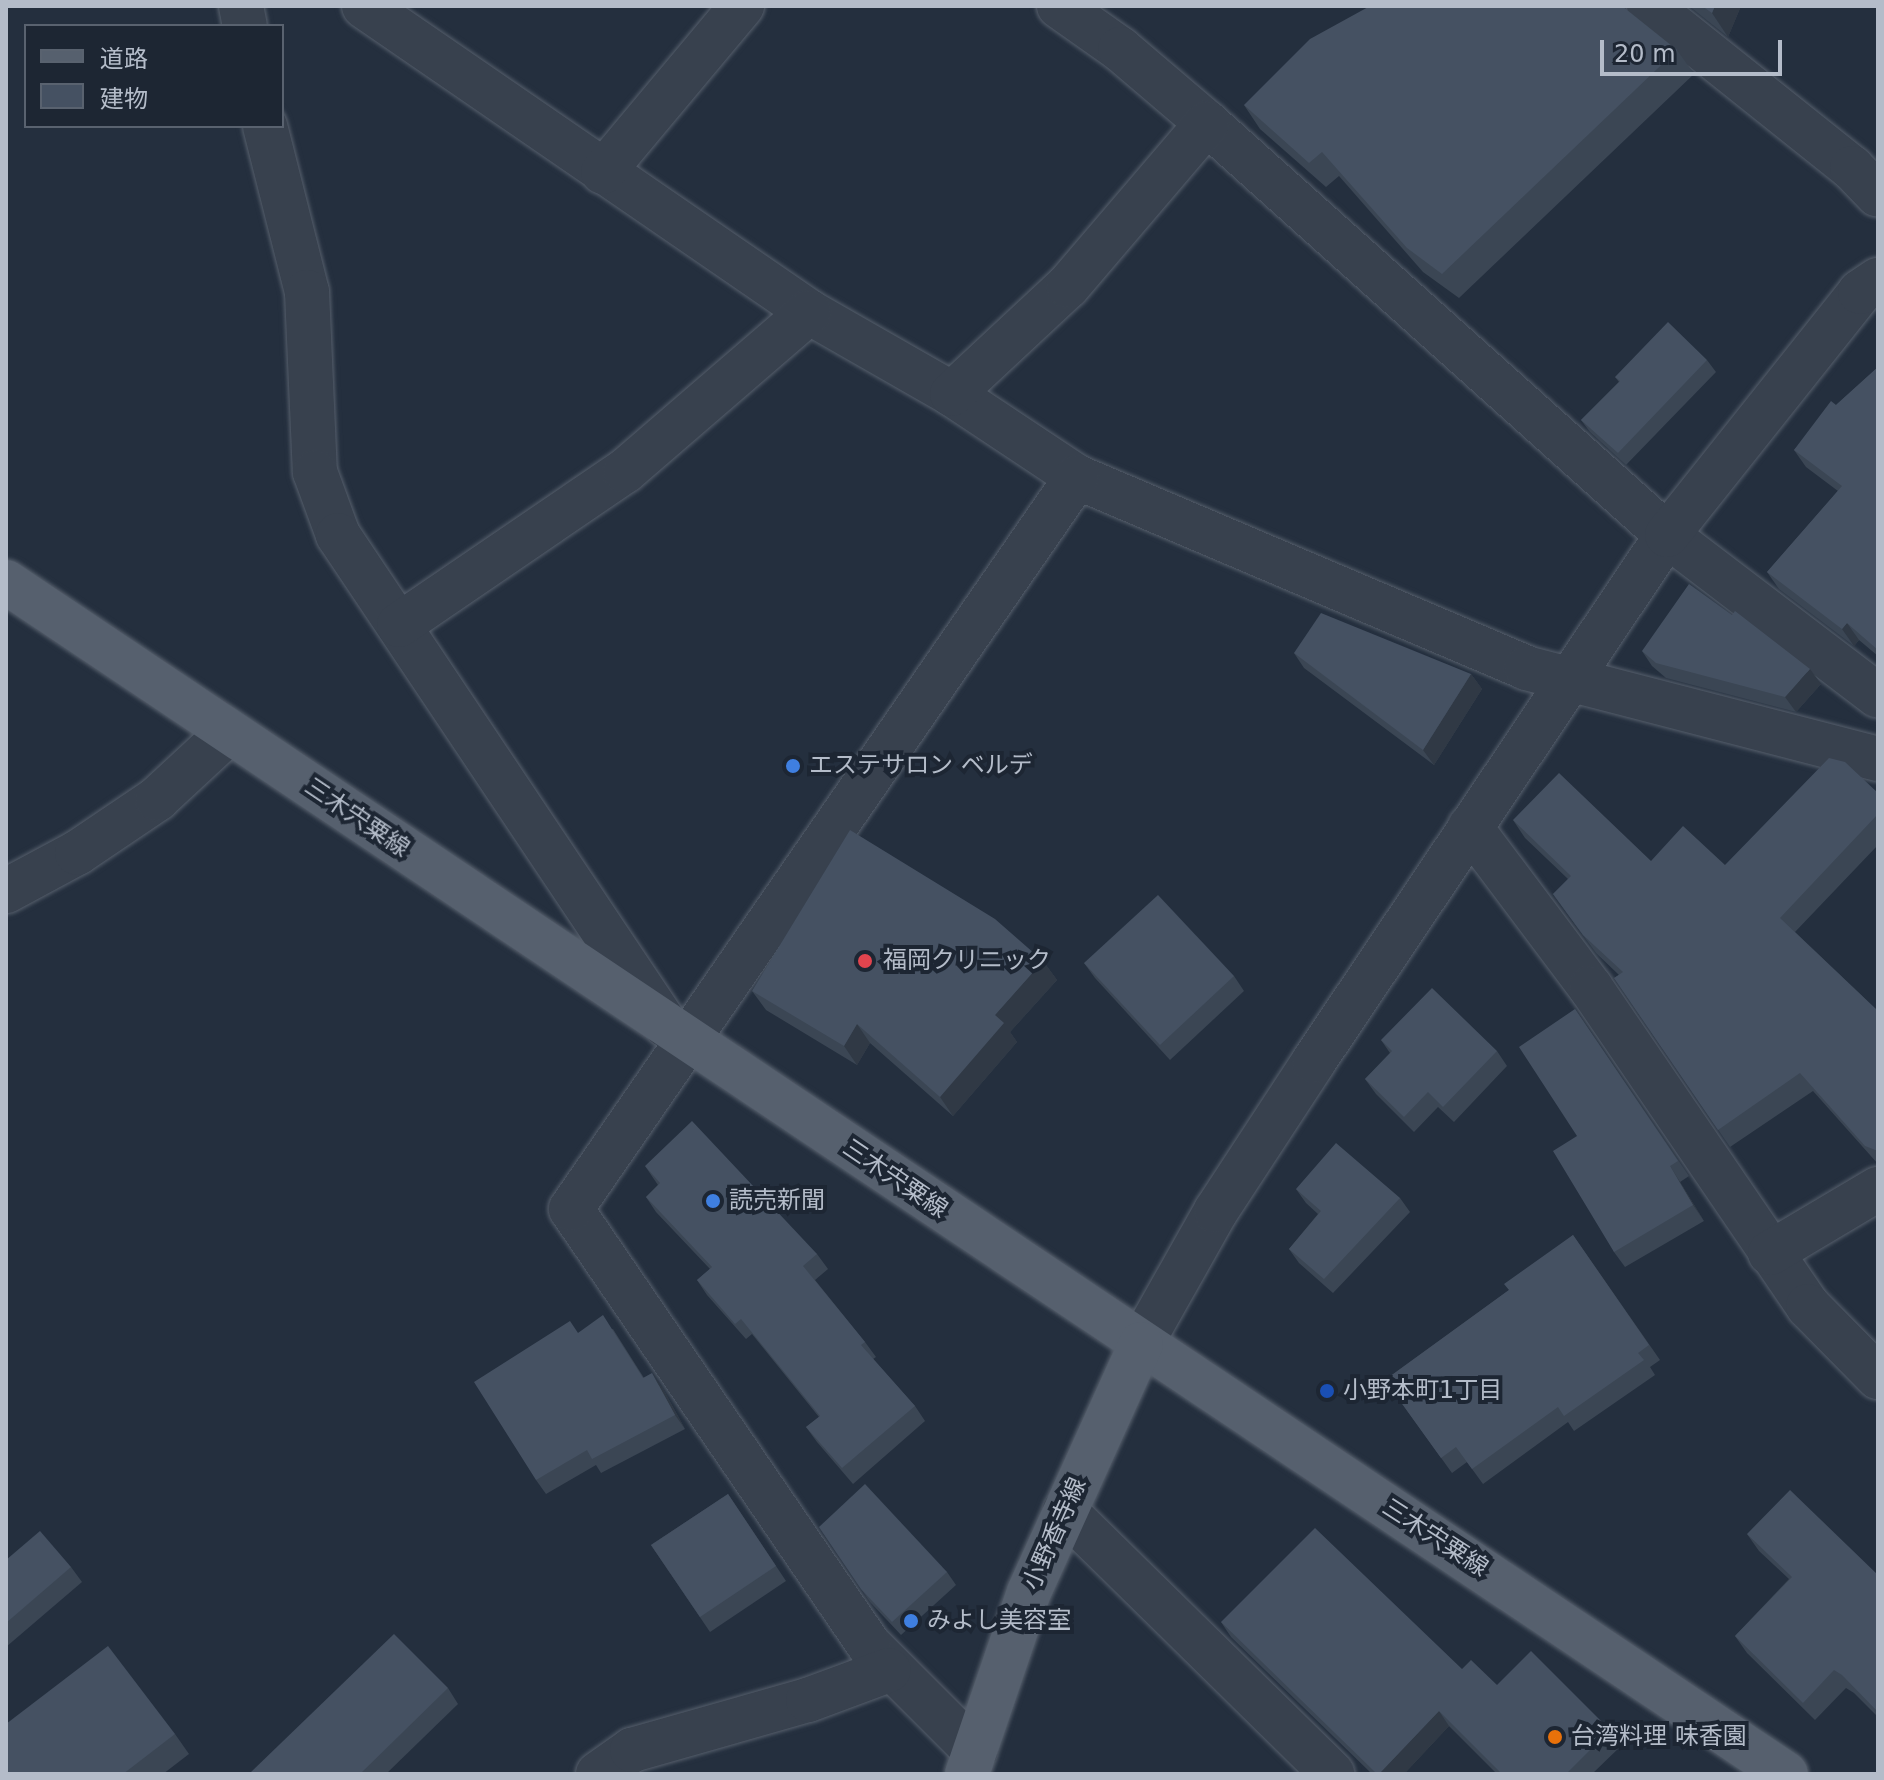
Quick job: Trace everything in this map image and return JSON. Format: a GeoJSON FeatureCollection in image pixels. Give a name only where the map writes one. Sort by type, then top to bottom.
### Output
{"type":"FeatureCollection","features":[{"type":"Feature","properties":{"kind":"main road","name":"三木宍粟線"},"geometry":{"type":"LineString","coordinates":[[6,582],[1786,1774]]}},
{"type":"Feature","properties":{"kind":"main road","name":"小野香寺線"},"geometry":{"type":"LineString","coordinates":[[971,1763],[1029,1592],[1141,1344]]}},
{"type":"Feature","properties":{"kind":"street"},"geometry":{"type":"LineString","coordinates":[[364,6],[809,312],[952,394],[1077,477],[1526,668],[1878,759]]}},
{"type":"Feature","properties":{"kind":"street"},"geometry":{"type":"LineString","coordinates":[[603,172],[742,6]]}},
{"type":"Feature","properties":{"kind":"street"},"geometry":{"type":"LineString","coordinates":[[1059,6],[1120,49],[1213,129],[1667,535],[1878,696]]}},
{"type":"Feature","properties":{"kind":"street"},"geometry":{"type":"LineString","coordinates":[[1649,6],[1852,168],[1878,195]]}},
{"type":"Feature","properties":{"kind":"street"},"geometry":{"type":"LineString","coordinates":[[952,394],[1068,286],[1213,129],[1252,102]]}},
{"type":"Feature","properties":{"kind":"street"},"geometry":{"type":"LineString","coordinates":[[266,128],[307,292],[315,472],[338,535],[676,1032]]}},
{"type":"Feature","properties":{"kind":"street"},"geometry":{"type":"LineString","coordinates":[[1141,1344],[1216,1211],[1667,535],[1860,292],[1878,280]]}},
{"type":"Feature","properties":{"kind":"street"},"geometry":{"type":"LineString","coordinates":[[399,625],[625,471],[809,312]]}},
{"type":"Feature","properties":{"kind":"street"},"geometry":{"type":"LineString","coordinates":[[971,1763],[889,1670],[571,1209],[676,1032],[1077,477]]}},
{"type":"Feature","properties":{"kind":"street"},"geometry":{"type":"LineString","coordinates":[[6,891],[77,853],[157,799],[229,732]]}},
{"type":"Feature","properties":{"kind":"street"},"geometry":{"type":"LineString","coordinates":[[1470,827],[1591,988],[1808,1306],[1878,1377]]}},
{"type":"Feature","properties":{"kind":"street"},"geometry":{"type":"LineString","coordinates":[[1770,1253],[1878,1189]]}},
{"type":"Feature","properties":{"kind":"street"},"geometry":{"type":"LineString","coordinates":[[1065,1511],[1333,1774]]}},
{"type":"Feature","properties":{"kind":"street"},"geometry":{"type":"LineString","coordinates":[[598,1774],[632,1750],[808,1700],[889,1670]]}},
{"type":"Feature","properties":{"kind":"building"},"geometry":{"type":"Polygon","coordinates":[[[1370,6],[1622,6],[1677,50],[1442,274],[1407,248],[1322,152],[1309,163],[1244,105],[1310,39],[1370,6]]]}},
{"type":"Feature","properties":{"kind":"building"},"geometry":{"type":"Polygon","coordinates":[[[1702,6],[1715,6],[1712,13],[1702,6]]]}},
{"type":"Feature","properties":{"kind":"building"},"geometry":{"type":"Polygon","coordinates":[[[1668,322],[1707,360],[1618,453],[1581,420],[1620,381],[1615,377],[1668,322]]]}},
{"type":"Feature","properties":{"kind":"building"},"geometry":{"type":"Polygon","coordinates":[[[1878,367],[1878,650],[1847,623],[1842,629],[1767,572],[1842,486],[1794,450],[1831,401],[1836,405],[1878,367]]]}},
{"type":"Feature","properties":{"kind":"building"},"geometry":{"type":"Polygon","coordinates":[[[1689,584],[1732,615],[1735,611],[1810,669],[1785,697],[1656,663],[1642,651],[1689,584]]]}},
{"type":"Feature","properties":{"kind":"building"},"geometry":{"type":"Polygon","coordinates":[[[1321,613],[1471,674],[1423,750],[1294,653],[1321,613]]]}},
{"type":"Feature","properties":{"kind":"building"},"geometry":{"type":"Polygon","coordinates":[[[1829,758],[1845,762],[1878,793],[1878,814],[1780,918],[1878,1011],[1878,1151],[1865,1146],[1800,1073],[1718,1130],[1614,978],[1623,972],[1583,935],[1553,894],[1571,876],[1513,820],[1559,773],[1651,861],[1683,826],[1725,865],[1829,758]]]}},
{"type":"Feature","properties":{"kind":"building"},"geometry":{"type":"Polygon","coordinates":[[[850,830],[995,919],[1043,961],[995,1015],[1004,1023],[940,1097],[857,1024],[844,1046],[752,991],[850,830]]]}},
{"type":"Feature","properties":{"kind":"building"},"geometry":{"type":"Polygon","coordinates":[[[1158,895],[1234,976],[1160,1045],[1084,963],[1158,895]]]}},
{"type":"Feature","properties":{"kind":"building"},"geometry":{"type":"Polygon","coordinates":[[[1432,988],[1497,1051],[1443,1107],[1428,1092],[1404,1117],[1365,1079],[1392,1051],[1381,1040],[1432,988]]]}},
{"type":"Feature","properties":{"kind":"building"},"geometry":{"type":"Polygon","coordinates":[[[1575,1009],[1678,1161],[1670,1166],[1693,1205],[1614,1252],[1553,1151],[1577,1136],[1519,1047],[1575,1009]]]}},
{"type":"Feature","properties":{"kind":"building"},"geometry":{"type":"Polygon","coordinates":[[[692,1121],[817,1254],[803,1266],[865,1342],[861,1345],[915,1406],[842,1468],[806,1427],[820,1416],[741,1319],[735,1324],[697,1280],[712,1267],[646,1197],[660,1183],[645,1166],[692,1121]]]}},
{"type":"Feature","properties":{"kind":"building"},"geometry":{"type":"Polygon","coordinates":[[[1336,1143],[1400,1198],[1324,1279],[1289,1249],[1321,1211],[1296,1189],[1336,1143]]]}},
{"type":"Feature","properties":{"kind":"building"},"geometry":{"type":"Polygon","coordinates":[[[1573,1235],[1649,1345],[1638,1353],[1644,1360],[1564,1416],[1558,1407],[1472,1469],[1456,1447],[1441,1458],[1385,1380],[1509,1290],[1504,1284],[1573,1235]]]}},
{"type":"Feature","properties":{"kind":"building"},"geometry":{"type":"Polygon","coordinates":[[[603,1315],[643,1378],[652,1373],[675,1415],[592,1459],[587,1450],[536,1480],[474,1382],[570,1321],[578,1333],[603,1315]]]}},
{"type":"Feature","properties":{"kind":"building"},"geometry":{"type":"Polygon","coordinates":[[[865,1484],[947,1572],[892,1622],[861,1589],[819,1527],[865,1484]]]}},
{"type":"Feature","properties":{"kind":"building"},"geometry":{"type":"Polygon","coordinates":[[[1790,1490],[1878,1575],[1878,1712],[1834,1670],[1803,1703],[1735,1636],[1792,1577],[1747,1534],[1790,1490]]]}},
{"type":"Feature","properties":{"kind":"building"},"geometry":{"type":"Polygon","coordinates":[[[728,1494],[776,1566],[700,1617],[651,1545],[728,1494]]]}},
{"type":"Feature","properties":{"kind":"building"},"geometry":{"type":"Polygon","coordinates":[[[1315,1528],[1462,1669],[1471,1660],[1497,1685],[1531,1651],[1610,1730],[1566,1774],[1502,1774],[1439,1711],[1377,1774],[1221,1622],[1315,1528]]]}},
{"type":"Feature","properties":{"kind":"building"},"geometry":{"type":"Polygon","coordinates":[[[40,1531],[71,1567],[6,1623],[6,1560],[40,1531]]]}},
{"type":"Feature","properties":{"kind":"building"},"geometry":{"type":"Polygon","coordinates":[[[394,1634],[448,1688],[360,1774],[251,1772],[394,1634]]]}},
{"type":"Feature","properties":{"kind":"building"},"geometry":{"type":"Polygon","coordinates":[[[108,1646],[175,1734],[123,1774],[6,1774],[6,1724],[108,1646]]]}},
{"type":"Feature","properties":{"kind":"place","name":"エステサロン ベルデ"},"geometry":{"type":"Point","coordinates":[793,766]}},
{"type":"Feature","properties":{"kind":"place","name":"福岡クリニック"},"geometry":{"type":"Point","coordinates":[865,961]}},
{"type":"Feature","properties":{"kind":"place","name":"読売新聞"},"geometry":{"type":"Point","coordinates":[713,1201]}},
{"type":"Feature","properties":{"kind":"place","name":"小野本町1丁目"},"geometry":{"type":"Point","coordinates":[1327,1391]}},
{"type":"Feature","properties":{"kind":"place","name":"みよし美容室"},"geometry":{"type":"Point","coordinates":[911,1621]}},
{"type":"Feature","properties":{"kind":"place","name":"台湾料理 味香園"},"geometry":{"type":"Point","coordinates":[1555,1737]}}]}
